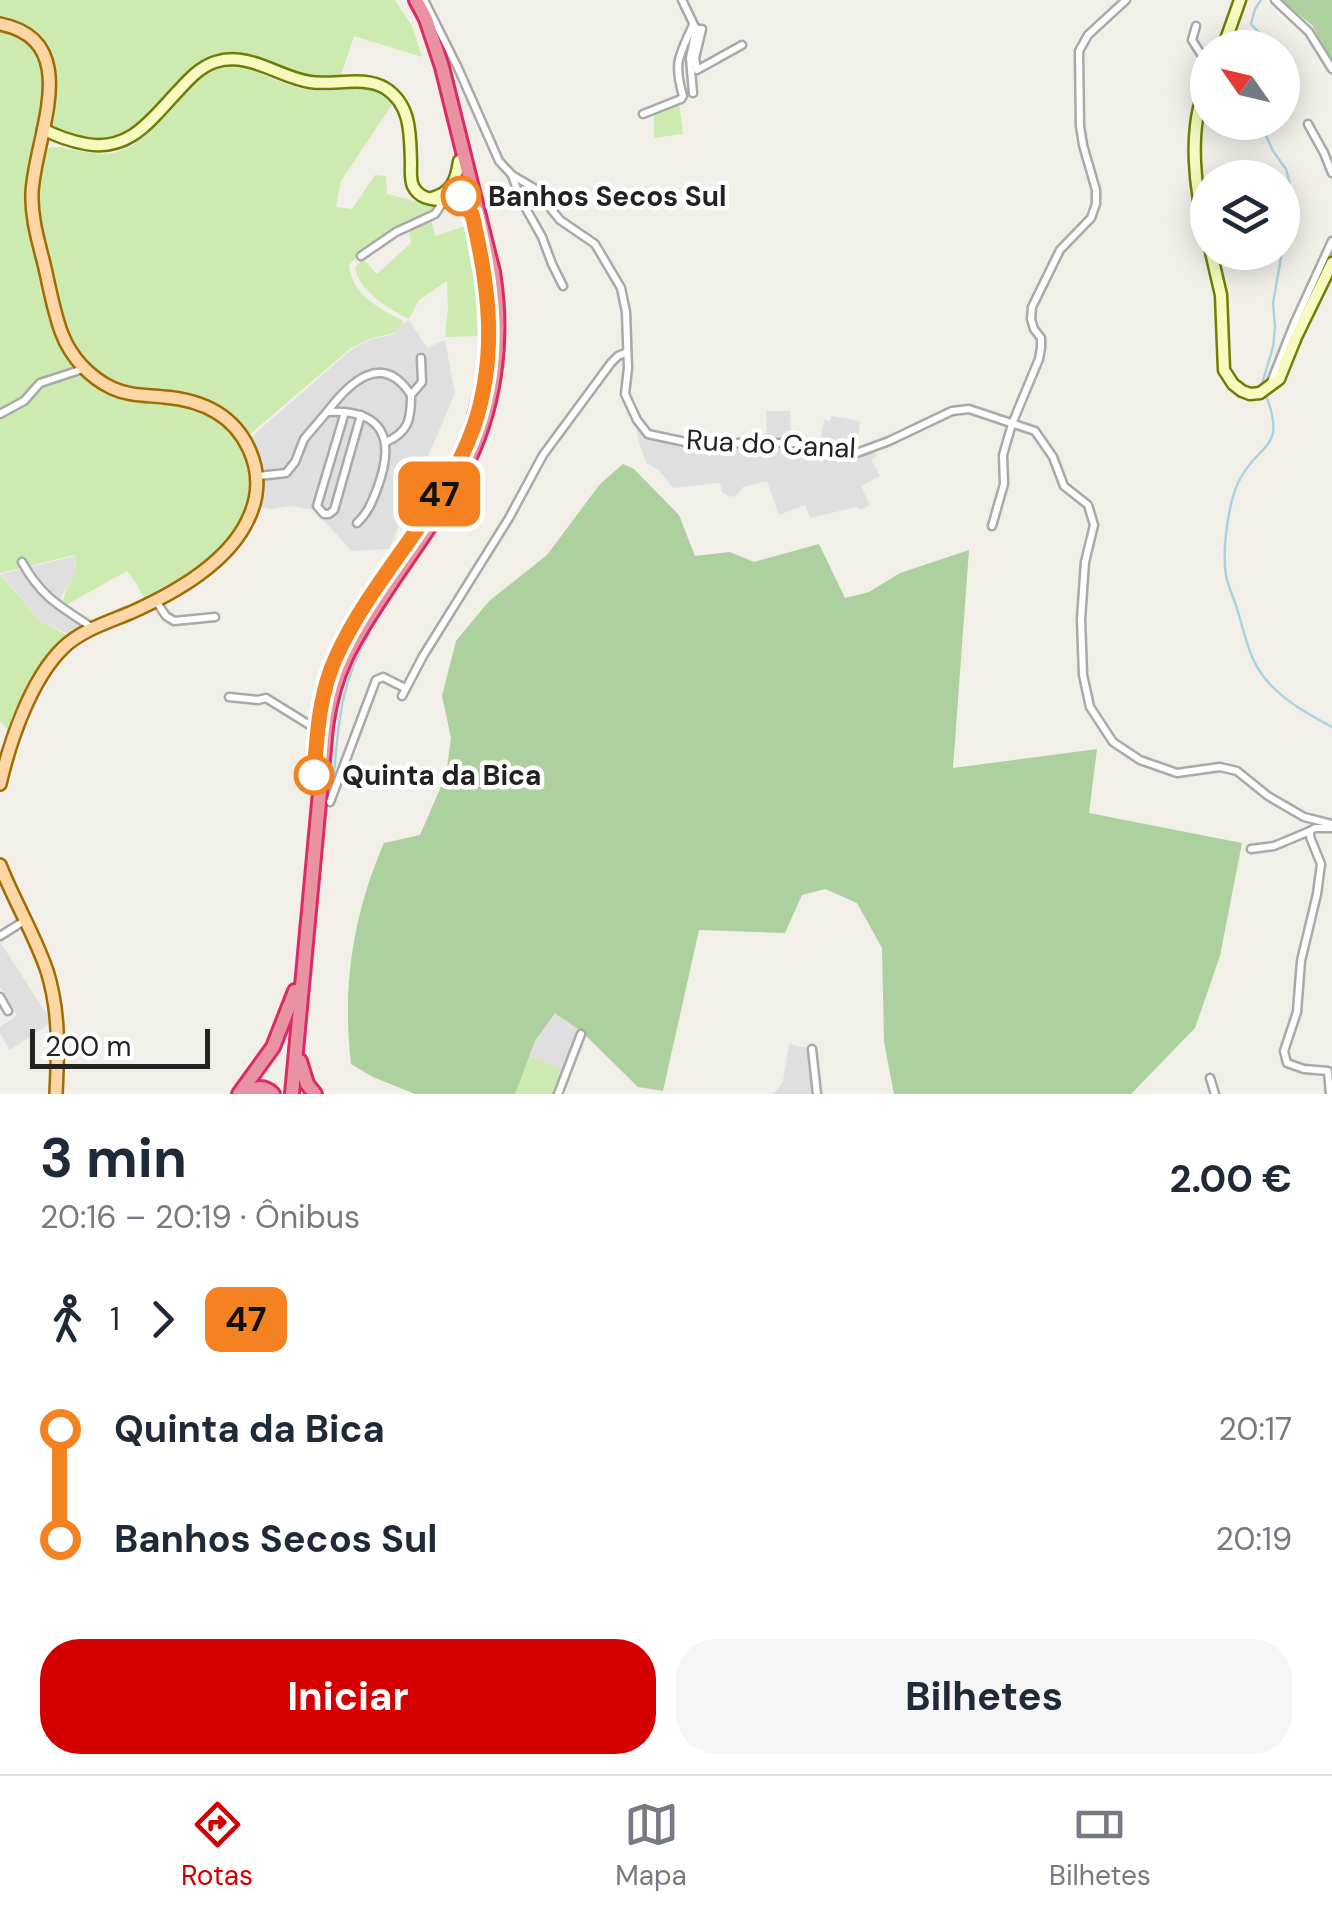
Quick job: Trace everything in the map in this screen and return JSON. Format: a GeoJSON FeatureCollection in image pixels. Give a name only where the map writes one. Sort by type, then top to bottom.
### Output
{"type":"FeatureCollection","features":[{"type":"Feature","properties":{"kind":"highway"},"geometry":{"type":"LineString","coordinates":[[288,1094],[318,726],[328,679],[355,622],[455,470],[473,427],[485,381],[490,336],[488,296],[459,161],[430,53],[406,0]]}},
{"type":"Feature","properties":{"kind":"highway"},"geometry":{"type":"LineString","coordinates":[[288,1094],[298,1044],[326,727],[335,682],[362,626],[462,474],[481,430],[494,382],[498,336],[496,287],[448,86],[416,0]]}},
{"type":"Feature","properties":{"kind":"highway"},"geometry":{"type":"LineString","coordinates":[[442,67],[459,70]]}},
{"type":"Feature","properties":{"kind":"highway"},"geometry":{"type":"LineString","coordinates":[[448,86],[459,70]]}},
{"type":"Feature","properties":{"kind":"highway"},"geometry":{"type":"LineString","coordinates":[[239,1094],[272,1046],[294,991]]}},
{"type":"Feature","properties":{"kind":"highway"},"geometry":{"type":"LineString","coordinates":[[298,1044],[302,1074],[315,1094]]}},
{"type":"Feature","properties":{"kind":"highway"},"geometry":{"type":"LineString","coordinates":[[247,1094],[256,1088],[274,1094]]}},
{"type":"Feature","properties":{"kind":"main road"},"geometry":{"type":"LineString","coordinates":[[0,24],[14,27],[40,48],[50,82],[32,191],[34,223],[63,336],[72,354],[110,388],[188,400],[218,412],[239,430],[258,476],[252,512],[234,543],[193,578],[66,645],[50,661],[15,736],[0,784]]}},
{"type":"Feature","properties":{"kind":"main road"},"geometry":{"type":"LineString","coordinates":[[0,865],[46,967],[56,1005],[56,1094]]}},
{"type":"Feature","properties":{"kind":"street","name":"Rua do Canal"},"geometry":{"type":"LineString","coordinates":[[424,0],[499,160],[512,175],[534,188],[560,220],[594,244],[621,288],[626,312],[625,394],[648,434],[690,444],[812,442],[854,454],[952,411],[969,409],[1035,431],[1053,457],[1064,486],[1088,505],[1094,525],[1081,620],[1082,675],[1090,707],[1113,742],[1140,760],[1177,773],[1220,768],[1236,771],[1268,796],[1332,826]]}},
{"type":"Feature","properties":{"kind":"street"},"geometry":{"type":"LineString","coordinates":[[682,0],[694,27],[690,58],[693,93]]}},
{"type":"Feature","properties":{"kind":"street"},"geometry":{"type":"LineString","coordinates":[[992,526],[1004,484],[1003,455],[1041,348],[1041,338],[1031,319],[1032,307],[1060,250],[1086,224],[1096,204],[1080,126],[1079,51],[1088,34],[1126,0]]}},
{"type":"Feature","properties":{"kind":"street"},"geometry":{"type":"LineString","coordinates":[[1229,30],[1240,0]]}},
{"type":"Feature","properties":{"kind":"street"},"geometry":{"type":"LineString","coordinates":[[1275,0],[1309,32],[1332,69]]}},
{"type":"Feature","properties":{"kind":"street"},"geometry":{"type":"LineString","coordinates":[[1195,30],[1196,26]]}},
{"type":"Feature","properties":{"kind":"street"},"geometry":{"type":"LineString","coordinates":[[694,27],[702,29],[695,58],[697,70],[742,45]]}},
{"type":"Feature","properties":{"kind":"street"},"geometry":{"type":"LineString","coordinates":[[643,114],[682,99],[676,64],[694,27]]}},
{"type":"Feature","properties":{"kind":"street"},"geometry":{"type":"LineString","coordinates":[[40,144],[62,140],[99,146],[118,144],[137,133],[195,73],[215,62],[238,59],[302,80],[368,82],[386,89],[401,103],[409,121],[413,187],[420,194],[462,205],[472,214]]}},
{"type":"Feature","properties":{"kind":"street"},"geometry":{"type":"LineString","coordinates":[[1308,124],[1332,173]]}},
{"type":"Feature","properties":{"kind":"street"},"geometry":{"type":"LineString","coordinates":[[44,130],[62,140]]}},
{"type":"Feature","properties":{"kind":"street"},"geometry":{"type":"LineString","coordinates":[[361,256],[396,232],[436,214],[437,200],[454,184],[459,161]]}},
{"type":"Feature","properties":{"kind":"street"},"geometry":{"type":"LineString","coordinates":[[512,175],[563,286]]}},
{"type":"Feature","properties":{"kind":"street"},"geometry":{"type":"LineString","coordinates":[[1268,388],[1332,242]]}},
{"type":"Feature","properties":{"kind":"street"},"geometry":{"type":"LineString","coordinates":[[1215,270],[1221,295],[1224,370],[1242,392],[1260,394],[1279,379],[1332,263]]}},
{"type":"Feature","properties":{"kind":"street"},"geometry":{"type":"LineString","coordinates":[[330,802],[376,680],[383,677],[404,692],[543,455],[611,363],[627,352]]}},
{"type":"Feature","properties":{"kind":"street"},"geometry":{"type":"LineString","coordinates":[[386,442],[409,426],[411,395],[422,382],[422,358]]}},
{"type":"Feature","properties":{"kind":"street"},"geometry":{"type":"LineString","coordinates":[[0,414],[24,401],[40,383],[84,368]]}},
{"type":"Feature","properties":{"kind":"street"},"geometry":{"type":"LineString","coordinates":[[258,476],[286,472],[295,462],[304,439],[362,376],[372,373],[394,377],[411,395]]}},
{"type":"Feature","properties":{"kind":"street"},"geometry":{"type":"LineString","coordinates":[[327,412],[361,415],[380,431],[386,442],[385,468],[367,514],[357,523]]}},
{"type":"Feature","properties":{"kind":"street"},"geometry":{"type":"LineString","coordinates":[[345,412],[318,506],[324,514],[334,510],[361,415]]}},
{"type":"Feature","properties":{"kind":"street"},"geometry":{"type":"LineString","coordinates":[[22,562],[38,589],[94,629]]}},
{"type":"Feature","properties":{"kind":"street"},"geometry":{"type":"LineString","coordinates":[[155,600],[174,621],[216,617]]}},
{"type":"Feature","properties":{"kind":"street"},"geometry":{"type":"LineString","coordinates":[[230,697],[266,698],[308,724]]}},
{"type":"Feature","properties":{"kind":"street"},"geometry":{"type":"LineString","coordinates":[[1251,849],[1274,846],[1316,828],[1332,826]]}},
{"type":"Feature","properties":{"kind":"street"},"geometry":{"type":"LineString","coordinates":[[1310,831],[1321,864],[1300,961],[1297,1012],[1284,1051],[1287,1063],[1304,1069],[1330,1070],[1330,1094]]}},
{"type":"Feature","properties":{"kind":"street"},"geometry":{"type":"LineString","coordinates":[[0,936],[25,920]]}},
{"type":"Feature","properties":{"kind":"street"},"geometry":{"type":"LineString","coordinates":[[0,997],[8,1011]]}},
{"type":"Feature","properties":{"kind":"street"},"geometry":{"type":"LineString","coordinates":[[558,1094],[581,1034]]}},
{"type":"Feature","properties":{"kind":"street"},"geometry":{"type":"LineString","coordinates":[[812,1049],[817,1094]]}},
{"type":"Feature","properties":{"kind":"street"},"geometry":{"type":"LineString","coordinates":[[1210,1078],[1215,1094]]}},
{"type":"Feature","properties":{"kind":"shaded area"},"geometry":{"type":"Polygon","coordinates":[[[409,320],[427,348],[445,340],[455,393],[389,549],[352,551],[314,510],[258,507],[260,467],[250,438],[352,349],[395,334],[409,320]]]}},
{"type":"Feature","properties":{"kind":"shaded area"},"geometry":{"type":"Polygon","coordinates":[[[766,411],[790,411],[791,442],[820,445],[824,420],[830,421],[831,416],[860,421],[857,452],[872,448],[877,456],[871,459],[880,476],[861,486],[870,505],[810,518],[805,505],[779,515],[767,481],[743,487],[730,497],[722,492],[720,483],[673,488],[658,469],[646,463],[634,412],[648,434],[690,443],[763,444],[766,411]]]}},
{"type":"Feature","properties":{"kind":"shaded area"},"geometry":{"type":"Polygon","coordinates":[[[75,556],[76,573],[61,597],[62,603],[97,623],[70,635],[40,621],[1,574],[75,556]]]}},
{"type":"Feature","properties":{"kind":"shaded area"},"geometry":{"type":"Polygon","coordinates":[[[0,942],[52,1022],[10,1050],[0,1027],[17,1015],[0,987],[0,942]]]}},
{"type":"Feature","properties":{"kind":"shaded area"},"geometry":{"type":"Polygon","coordinates":[[[555,1012],[582,1032],[558,1094],[515,1094],[535,1041],[555,1012]]]}},
{"type":"Feature","properties":{"kind":"shaded area"},"geometry":{"type":"Polygon","coordinates":[[[789,1044],[812,1049],[817,1094],[774,1094],[783,1081],[789,1044]]]}},
{"type":"Feature","properties":{"kind":"green space"},"geometry":{"type":"Polygon","coordinates":[[[0,0],[395,0],[412,26],[422,57],[354,36],[341,75],[318,77],[252,56],[215,55],[188,71],[129,131],[112,139],[97,139],[50,125],[55,83],[49,57],[30,32],[0,19],[0,0]]]}},
{"type":"Feature","properties":{"kind":"green space"},"geometry":{"type":"Polygon","coordinates":[[[1281,0],[1332,0],[1332,60],[1312,25],[1281,0]]]}},
{"type":"Feature","properties":{"kind":"green space"},"geometry":{"type":"Polygon","coordinates":[[[0,30],[27,42],[41,61],[45,82],[27,191],[58,337],[76,367],[101,390],[123,399],[197,409],[231,431],[247,458],[252,483],[249,506],[239,526],[207,561],[145,600],[127,571],[66,605],[64,596],[75,571],[75,555],[0,573],[0,30]]]}},
{"type":"Feature","properties":{"kind":"green space"},"geometry":{"type":"Polygon","coordinates":[[[238,66],[308,90],[364,89],[383,95],[393,103],[341,181],[336,207],[352,209],[375,175],[386,176],[387,194],[433,206],[434,212],[378,240],[349,265],[361,292],[403,321],[395,333],[351,348],[248,436],[236,418],[222,407],[188,396],[117,384],[83,360],[69,336],[56,296],[40,225],[37,191],[42,152],[51,147],[94,153],[120,151],[147,135],[201,77],[238,66]]]}},
{"type":"Feature","properties":{"kind":"green space"},"geometry":{"type":"Polygon","coordinates":[[[679,104],[683,134],[654,138],[654,112],[679,104]]]}},
{"type":"Feature","properties":{"kind":"green space"},"geometry":{"type":"Polygon","coordinates":[[[431,219],[435,236],[465,226],[479,296],[478,336],[445,337],[447,281],[419,300],[409,319],[376,298],[357,276],[355,267],[363,259],[377,274],[411,243],[409,229],[431,219]]]}},
{"type":"Feature","properties":{"kind":"green space"},"geometry":{"type":"Polygon","coordinates":[[[623,464],[634,469],[679,515],[695,556],[730,552],[754,562],[819,544],[845,598],[869,592],[900,573],[969,550],[953,768],[1097,749],[1089,813],[1242,843],[1220,956],[1195,1028],[1131,1094],[894,1094],[884,1042],[882,948],[857,903],[825,889],[802,895],[785,933],[699,930],[663,1091],[638,1087],[582,1032],[555,1013],[535,1041],[515,1094],[415,1094],[351,1064],[349,979],[364,897],[384,843],[420,835],[446,775],[451,738],[442,696],[456,641],[489,601],[547,555],[600,484],[623,464]]]}},
{"type":"Feature","properties":{"kind":"green space"},"geometry":{"type":"Polygon","coordinates":[[[0,574],[40,621],[69,636],[12,734],[0,721],[0,574]]]}},
{"type":"Feature","properties":{"kind":"green space"},"geometry":{"type":"Polygon","coordinates":[[[528,1056],[563,1070],[554,1094],[515,1094],[528,1056]]]}},
{"type":"Feature","properties":{"kind":"waterway"},"geometry":{"type":"LineString","coordinates":[[1257,30],[1251,24],[1261,0]]}},
{"type":"Feature","properties":{"kind":"waterway"},"geometry":{"type":"LineString","coordinates":[[1268,140],[1280,160]]}},
{"type":"Feature","properties":{"kind":"waterway"},"geometry":{"type":"LineString","coordinates":[[1262,384],[1273,347],[1273,303],[1279,270]]}},
{"type":"Feature","properties":{"kind":"waterway"},"geometry":{"type":"LineString","coordinates":[[1266,396],[1274,427],[1272,437],[1234,492],[1225,541],[1226,575],[1259,670],[1282,696],[1332,727]]}},
{"type":"Feature","properties":{"kind":"waterway"},"geometry":{"type":"LineString","coordinates":[[333,785],[346,689],[369,634]]}},
{"type":"Feature","properties":{"kind":"bus line","name":"47"},"geometry":{"type":"LineString","coordinates":[[314,775],[322,703],[336,656],[455,470],[480,404],[490,336],[488,296],[472,214],[462,205],[461,196]]}},
{"type":"Feature","properties":{"kind":"place","name":"Banhos Secos Sul"},"geometry":{"type":"Point","coordinates":[461,196]}},
{"type":"Feature","properties":{"kind":"place","name":"Quinta da Bica"},"geometry":{"type":"Point","coordinates":[314,775]}}]}
